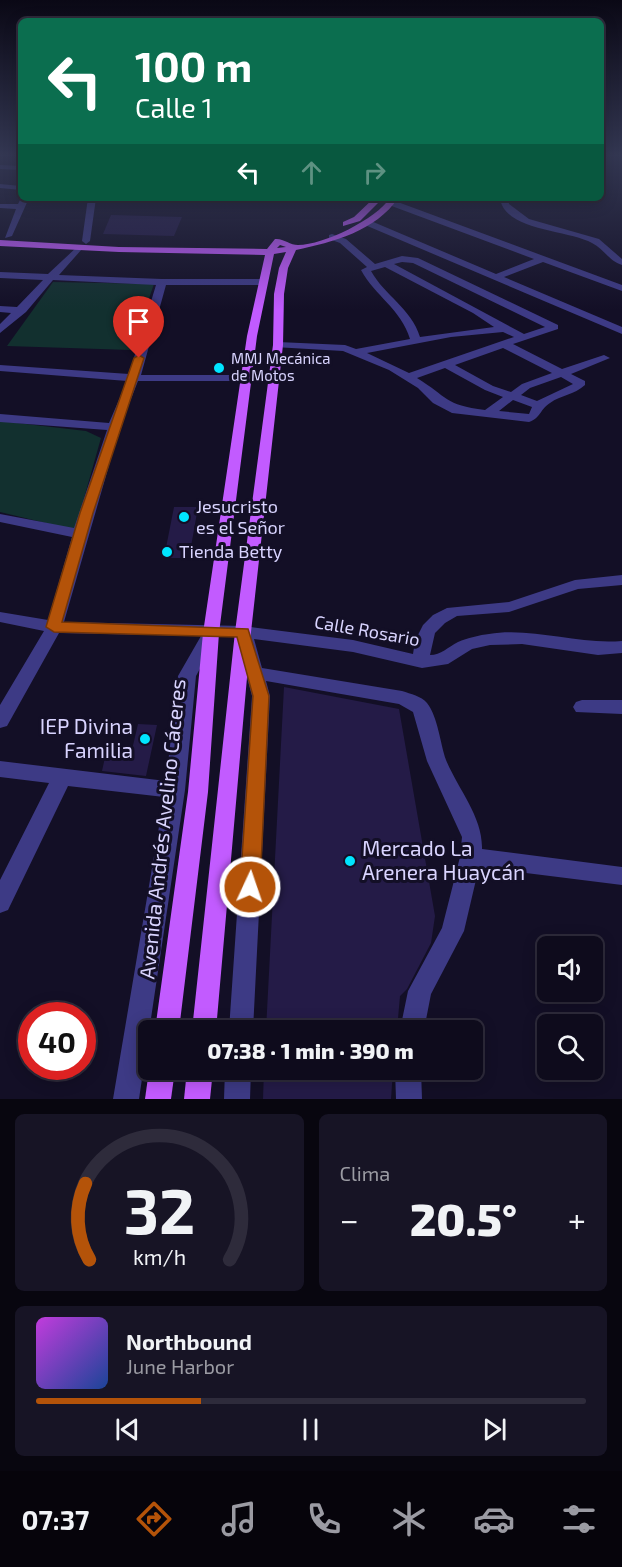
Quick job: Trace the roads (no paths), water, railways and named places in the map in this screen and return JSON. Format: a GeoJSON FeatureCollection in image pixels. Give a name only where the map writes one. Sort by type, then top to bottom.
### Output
{"type":"FeatureCollection","features":[{"type":"Feature","properties":{"kind":"main road"},"geometry":{"type":"LineString","coordinates":[[3,238],[86,241],[278,241],[345,225],[357,219],[369,207]]}},
{"type":"Feature","properties":{"kind":"main road"},"geometry":{"type":"LineString","coordinates":[[3,238],[78,249],[270,252],[332,237],[368,223],[384,214],[389,207]]}},
{"type":"Feature","properties":{"kind":"main road"},"geometry":{"type":"LineString","coordinates":[[278,241],[294,247]]}},
{"type":"Feature","properties":{"kind":"main road","name":"Avenida Andrés Avelino Cáceres"},"geometry":{"type":"LineString","coordinates":[[168,1020],[198,792],[211,633],[246,378],[261,282],[270,252],[278,241]]}},
{"type":"Feature","properties":{"kind":"main road"},"geometry":{"type":"LineString","coordinates":[[205,1020],[243,632],[278,345],[276,312],[287,256],[294,247]]}},
{"type":"Feature","properties":{"kind":"main road"},"geometry":{"type":"LineString","coordinates":[[256,311],[276,312]]}},
{"type":"Feature","properties":{"kind":"main road"},"geometry":{"type":"LineString","coordinates":[[234,467],[262,467]]}},
{"type":"Feature","properties":{"kind":"main road"},"geometry":{"type":"LineString","coordinates":[[158,1099],[161,1080]]}},
{"type":"Feature","properties":{"kind":"main road"},"geometry":{"type":"LineString","coordinates":[[197,1099],[199,1080]]}},
{"type":"Feature","properties":{"kind":"street"},"geometry":{"type":"LineString","coordinates":[[3,238],[21,207]]}},
{"type":"Feature","properties":{"kind":"street"},"geometry":{"type":"LineString","coordinates":[[86,241],[91,207]]}},
{"type":"Feature","properties":{"kind":"street"},"geometry":{"type":"LineString","coordinates":[[410,207],[622,288]]}},
{"type":"Feature","properties":{"kind":"street"},"geometry":{"type":"LineString","coordinates":[[508,207],[526,222],[548,230],[599,242],[611,256],[622,262]]}},
{"type":"Feature","properties":{"kind":"street"},"geometry":{"type":"LineString","coordinates":[[368,223],[622,331]]}},
{"type":"Feature","properties":{"kind":"street"},"geometry":{"type":"LineString","coordinates":[[332,237],[343,241],[373,267]]}},
{"type":"Feature","properties":{"kind":"street"},"geometry":{"type":"LineString","coordinates":[[0,330],[22,310],[46,279],[78,249]]}},
{"type":"Feature","properties":{"kind":"street"},"geometry":{"type":"LineString","coordinates":[[494,278],[544,258]]}},
{"type":"Feature","properties":{"kind":"street"},"geometry":{"type":"LineString","coordinates":[[408,377],[554,327],[415,260],[402,259],[373,267],[366,273],[404,312],[413,326],[416,340]]}},
{"type":"Feature","properties":{"kind":"street"},"geometry":{"type":"LineString","coordinates":[[386,264],[477,312],[504,329],[523,337]]}},
{"type":"Feature","properties":{"kind":"street"},"geometry":{"type":"LineString","coordinates":[[0,275],[46,279],[261,282]]}},
{"type":"Feature","properties":{"kind":"street"},"geometry":{"type":"LineString","coordinates":[[0,721],[54,627],[80,534],[114,427],[134,378],[162,282]]}},
{"type":"Feature","properties":{"kind":"street"},"geometry":{"type":"LineString","coordinates":[[0,309],[22,310]]}},
{"type":"Feature","properties":{"kind":"street"},"geometry":{"type":"LineString","coordinates":[[356,352],[416,340],[504,329]]}},
{"type":"Feature","properties":{"kind":"street"},"geometry":{"type":"LineString","coordinates":[[278,345],[320,345],[356,352],[408,377],[446,406],[456,410],[534,416],[538,405],[551,396],[578,387],[581,382],[565,372],[506,345]]}},
{"type":"Feature","properties":{"kind":"street"},"geometry":{"type":"LineString","coordinates":[[488,413],[508,396],[526,386],[604,358]]}},
{"type":"Feature","properties":{"kind":"street"},"geometry":{"type":"LineString","coordinates":[[447,365],[508,396],[538,405]]}},
{"type":"Feature","properties":{"kind":"street"},"geometry":{"type":"LineString","coordinates":[[0,368],[134,378],[246,378]]}},
{"type":"Feature","properties":{"kind":"street"},"geometry":{"type":"LineString","coordinates":[[0,418],[114,427]]}},
{"type":"Feature","properties":{"kind":"street"},"geometry":{"type":"LineString","coordinates":[[0,518],[80,534]]}},
{"type":"Feature","properties":{"kind":"street"},"geometry":{"type":"LineString","coordinates":[[422,662],[422,641],[439,619],[447,614],[465,609],[494,610],[584,583],[622,580]]}},
{"type":"Feature","properties":{"kind":"street"},"geometry":{"type":"LineString","coordinates":[[0,617],[54,627],[211,633]]}},
{"type":"Feature","properties":{"kind":"street"},"geometry":{"type":"LineString","coordinates":[[242,1020],[261,696],[243,632]]}},
{"type":"Feature","properties":{"kind":"street","name":"Calle Rosario"},"geometry":{"type":"LineString","coordinates":[[211,633],[243,632],[353,646],[422,662],[442,660],[466,645],[490,639],[522,638],[598,649],[622,647]]}},
{"type":"Feature","properties":{"kind":"street","name":"Avenida Andrés Avelino Cáceres"},"geometry":{"type":"LineString","coordinates":[[126,1099],[175,790],[187,676],[211,633]]}},
{"type":"Feature","properties":{"kind":"street"},"geometry":{"type":"LineString","coordinates":[[255,673],[415,703],[421,709],[437,761],[472,837],[471,857],[453,931],[420,992],[414,1020]]}},
{"type":"Feature","properties":{"kind":"street"},"geometry":{"type":"LineString","coordinates":[[582,707],[622,707]]}},
{"type":"Feature","properties":{"kind":"street"},"geometry":{"type":"LineString","coordinates":[[0,769],[175,790]]}},
{"type":"Feature","properties":{"kind":"street"},"geometry":{"type":"LineString","coordinates":[[0,903],[62,777]]}},
{"type":"Feature","properties":{"kind":"street"},"geometry":{"type":"LineString","coordinates":[[471,857],[622,876]]}},
{"type":"Feature","properties":{"kind":"street"},"geometry":{"type":"LineString","coordinates":[[237,1099],[238,1080]]}},
{"type":"Feature","properties":{"kind":"street"},"geometry":{"type":"LineString","coordinates":[[408,1080],[409,1099]]}},
{"type":"Feature","properties":{"kind":"place","name":"MMJ Mecánica de Motos"},"geometry":{"type":"Point","coordinates":[219,368]}},
{"type":"Feature","properties":{"kind":"place","name":"Jesucristo es el Señor"},"geometry":{"type":"Point","coordinates":[184,517]}},
{"type":"Feature","properties":{"kind":"place","name":"Tienda Betty"},"geometry":{"type":"Point","coordinates":[167,552]}},
{"type":"Feature","properties":{"kind":"place","name":"IEP Divina Familia"},"geometry":{"type":"Point","coordinates":[145,739]}},
{"type":"Feature","properties":{"kind":"place","name":"Mercado La Arenera Huaycán"},"geometry":{"type":"Point","coordinates":[350,861]}}]}
